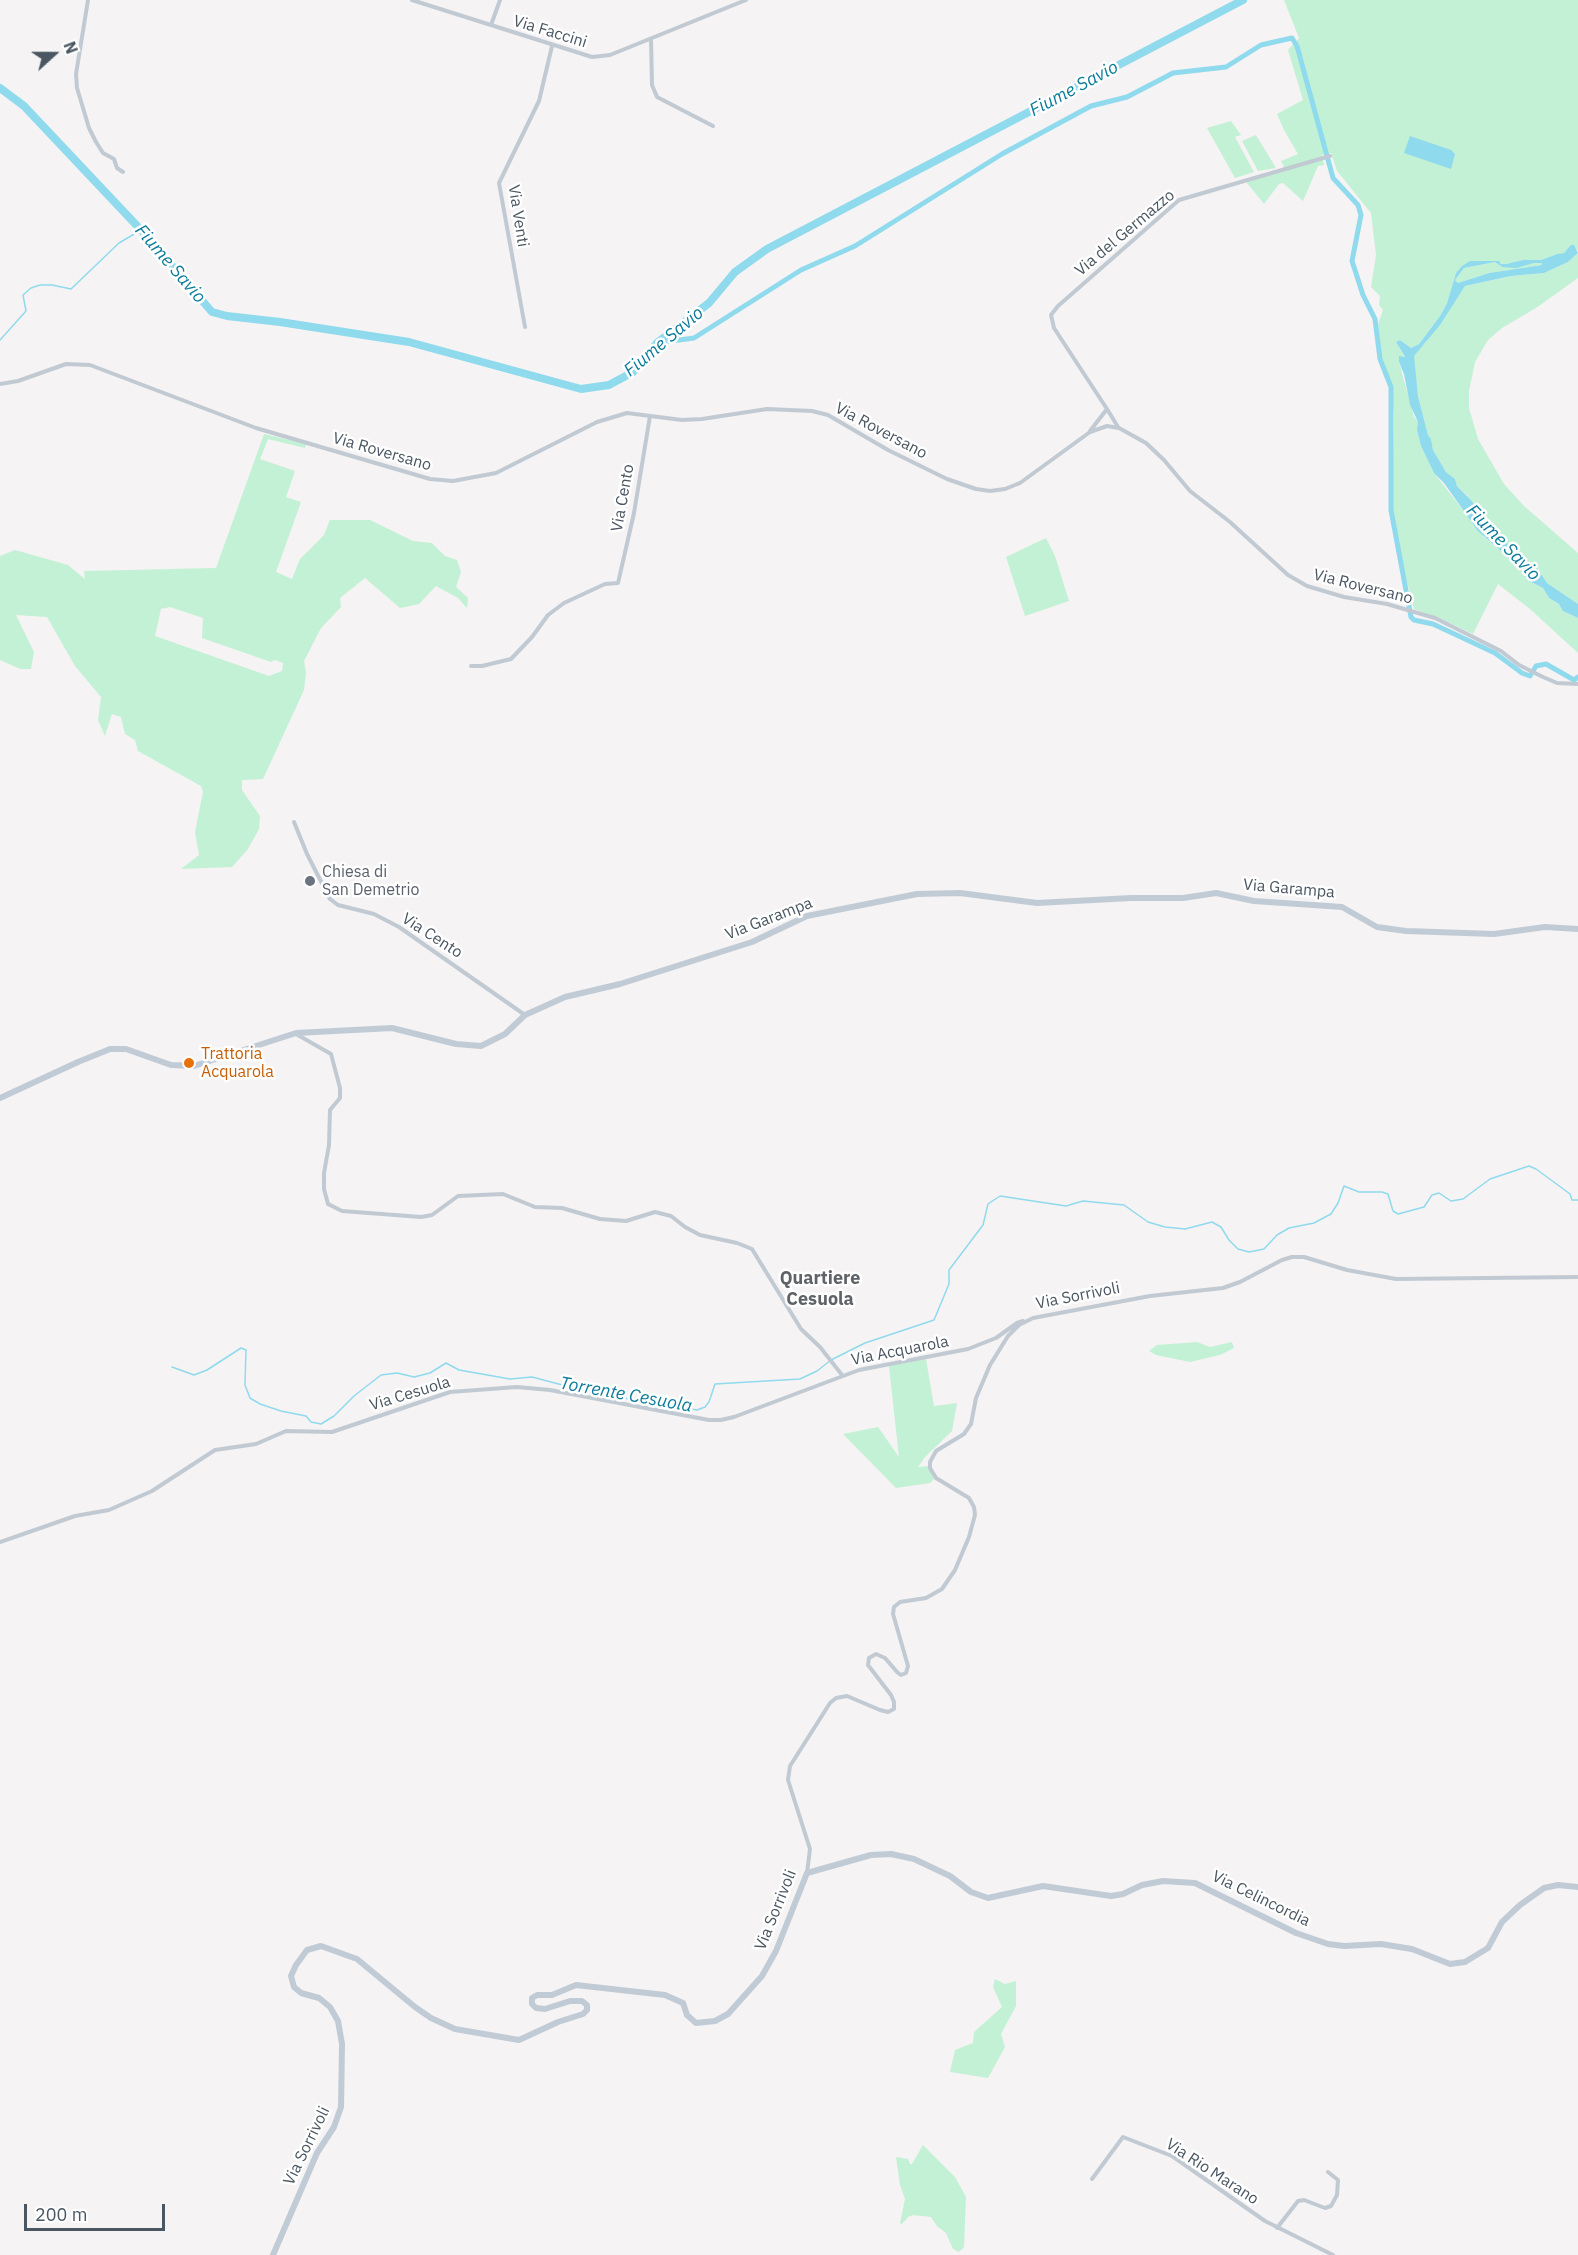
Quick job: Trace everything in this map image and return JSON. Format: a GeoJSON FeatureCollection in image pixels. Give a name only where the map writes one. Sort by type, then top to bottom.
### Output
{"type":"FeatureCollection","features":[{"type":"Feature","properties":{"kind":"street"},"geometry":{"type":"LineString","coordinates":[[88,0],[76,88],[92,135],[103,153],[114,159],[117,168],[123,172]]}},
{"type":"Feature","properties":{"kind":"street","name":"Via Faccini"},"geometry":{"type":"LineString","coordinates":[[412,0],[552,46],[600,57],[746,0]]}},
{"type":"Feature","properties":{"kind":"street"},"geometry":{"type":"LineString","coordinates":[[491,26],[500,0]]}},
{"type":"Feature","properties":{"kind":"street"},"geometry":{"type":"LineString","coordinates":[[651,39],[652,86],[657,97],[713,126]]}},
{"type":"Feature","properties":{"kind":"street","name":"Via Venti"},"geometry":{"type":"LineString","coordinates":[[525,327],[499,183],[539,101],[552,46]]}},
{"type":"Feature","properties":{"kind":"street","name":"Via del Germazzo"},"geometry":{"type":"LineString","coordinates":[[1119,428],[1054,328],[1051,315],[1058,306],[1179,200],[1330,156]]}},
{"type":"Feature","properties":{"kind":"street","name":"Via Roversano"},"geometry":{"type":"LineString","coordinates":[[0,384],[18,381],[66,364],[90,364],[256,428],[430,479],[453,481],[496,472],[576,431],[627,413],[692,420],[767,409],[812,411],[828,415],[888,450],[947,479],[976,489],[990,491],[1005,489],[1020,483],[1089,432],[1107,426],[1119,428],[1131,432],[1146,443],[1190,491],[1230,522],[1288,575],[1307,586],[1435,618],[1502,651],[1524,668],[1543,677],[1557,682],[1578,684]]}},
{"type":"Feature","properties":{"kind":"street"},"geometry":{"type":"LineString","coordinates":[[1089,432],[1107,409]]}},
{"type":"Feature","properties":{"kind":"street","name":"Via Cento"},"geometry":{"type":"LineString","coordinates":[[471,666],[482,666],[511,659],[532,637],[548,615],[564,603],[605,584],[618,583],[634,513],[650,416]]}},
{"type":"Feature","properties":{"kind":"street","name":"Via Cento"},"geometry":{"type":"LineString","coordinates":[[294,822],[330,899],[338,904],[375,914],[399,927],[525,1015]]}},
{"type":"Feature","properties":{"kind":"street","name":"Via Garampa"},"geometry":{"type":"LineString","coordinates":[[0,1098],[110,1049],[126,1049],[171,1065],[194,1066],[296,1034],[392,1028],[456,1044],[481,1046],[505,1034],[525,1015],[565,997],[620,984],[752,942],[807,916],[917,894],[960,893],[1037,903],[1183,898],[1216,893],[1254,902],[1341,907],[1377,927],[1406,931],[1494,934],[1545,927],[1578,929]]}},
{"type":"Feature","properties":{"kind":"street","name":"Via Acquarola"},"geometry":{"type":"LineString","coordinates":[[296,1034],[331,1054],[340,1088],[340,1098],[330,1110],[324,1189],[328,1204],[342,1211],[421,1217],[432,1215],[458,1196],[503,1194],[535,1207],[562,1208],[600,1219],[626,1221],[655,1212],[670,1216],[700,1235],[737,1243],[752,1249],[801,1329],[820,1347],[842,1375],[968,1349],[996,1338],[1017,1323],[1033,1318]]}},
{"type":"Feature","properties":{"kind":"street","name":"Via Sorrivoli"},"geometry":{"type":"LineString","coordinates":[[273,2255],[304,2180],[317,2153],[334,2127],[341,2107],[342,2044],[338,2021],[330,2007],[319,1998],[301,1994],[294,1987],[291,1976],[307,1950],[321,1946],[357,1959],[431,2018],[455,2029],[483,2036],[519,2040],[558,2022],[583,2014],[587,2010],[587,2005],[582,2001],[570,2001],[545,2009],[536,2008],[532,2004],[532,1998],[537,1995],[552,1995],[576,1984],[665,1995],[683,2003],[687,2015],[696,2023],[715,2021],[728,2014],[762,1977],[776,1951],[807,1873],[810,1848],[788,1780],[790,1766],[830,1703],[836,1698],[847,1696],[888,1712],[894,1709],[891,1695],[868,1665],[869,1658],[876,1654],[885,1658],[901,1675],[906,1673],[908,1666],[893,1614],[894,1607],[900,1602],[926,1598],[942,1588],[955,1570],[969,1537],[975,1515],[969,1498],[936,1478],[930,1468],[930,1462],[936,1451],[964,1434],[968,1429],[976,1398],[990,1365],[1008,1336],[1019,1325],[1033,1318],[1150,1296],[1223,1287],[1240,1282],[1292,1257],[1304,1257],[1347,1270],[1396,1279],[1578,1277]]}},
{"type":"Feature","properties":{"kind":"street","name":"Via Cesuola"},"geometry":{"type":"LineString","coordinates":[[0,1542],[75,1516],[110,1510],[152,1491],[215,1450],[256,1444],[286,1431],[332,1432],[450,1392],[517,1387],[550,1390],[709,1420],[734,1417],[842,1375]]}},
{"type":"Feature","properties":{"kind":"street","name":"Via Celincordia"},"geometry":{"type":"LineString","coordinates":[[807,1873],[871,1855],[891,1854],[914,1859],[950,1876],[971,1892],[988,1898],[1043,1886],[1111,1896],[1142,1885],[1163,1881],[1195,1882],[1296,1934],[1328,1944],[1344,1946],[1381,1944],[1412,1949],[1450,1964],[1465,1962],[1488,1948],[1502,1922],[1520,1905],[1544,1888],[1558,1885],[1578,1887]]}},
{"type":"Feature","properties":{"kind":"street","name":"Via Rio Marano"},"geometry":{"type":"LineString","coordinates":[[1092,2180],[1124,2136],[1172,2156],[1208,2183],[1277,2228],[1333,2255]]}},
{"type":"Feature","properties":{"kind":"street"},"geometry":{"type":"LineString","coordinates":[[1277,2228],[1298,2201],[1304,2200],[1325,2208],[1331,2206],[1337,2195],[1338,2180],[1328,2172]]}},
{"type":"Feature","properties":{"kind":"green space"},"geometry":{"type":"Polygon","coordinates":[[[1284,0],[1578,0],[1578,250],[1569,249],[1564,253],[1541,260],[1523,260],[1506,264],[1501,264],[1499,261],[1470,261],[1456,273],[1447,303],[1419,344],[1411,348],[1400,340],[1396,342],[1406,360],[1399,362],[1414,417],[1418,422],[1417,430],[1421,446],[1434,473],[1484,537],[1521,569],[1527,580],[1543,588],[1549,598],[1569,614],[1578,618],[1578,653],[1530,609],[1498,584],[1473,634],[1414,609],[1399,550],[1392,510],[1394,419],[1392,386],[1381,355],[1378,324],[1383,310],[1379,305],[1380,296],[1371,287],[1376,255],[1371,213],[1337,171],[1331,153],[1322,155],[1324,165],[1318,166],[1303,201],[1283,183],[1279,184],[1264,204],[1247,183],[1247,180],[1285,169],[1281,161],[1298,154],[1277,114],[1303,100],[1288,50],[1299,38],[1284,0]]]}},
{"type":"Feature","properties":{"kind":"green space"},"geometry":{"type":"Polygon","coordinates":[[[1231,121],[1241,135],[1235,137],[1254,172],[1235,178],[1207,128],[1231,121]]]}},
{"type":"Feature","properties":{"kind":"green space"},"geometry":{"type":"Polygon","coordinates":[[[1256,135],[1276,168],[1258,171],[1242,141],[1256,135]]]}},
{"type":"Feature","properties":{"kind":"green space"},"geometry":{"type":"Polygon","coordinates":[[[1578,253],[1578,278],[1536,308],[1502,328],[1488,340],[1475,362],[1469,391],[1469,408],[1478,439],[1504,484],[1524,506],[1578,553],[1578,604],[1547,583],[1537,568],[1490,529],[1467,495],[1457,486],[1455,479],[1446,472],[1433,450],[1428,435],[1418,396],[1413,356],[1426,342],[1465,286],[1511,276],[1544,273],[1568,262],[1578,253]]]}},
{"type":"Feature","properties":{"kind":"green space"},"geometry":{"type":"Polygon","coordinates":[[[1495,262],[1502,267],[1534,263],[1542,263],[1542,265],[1489,273],[1458,283],[1455,280],[1464,268],[1495,262]]]}},
{"type":"Feature","properties":{"kind":"green space"},"geometry":{"type":"Polygon","coordinates":[[[264,434],[306,444],[305,448],[268,439],[260,459],[295,471],[286,497],[301,502],[276,572],[292,579],[300,559],[324,535],[330,520],[370,520],[413,541],[432,543],[445,556],[457,560],[461,572],[456,587],[468,598],[467,608],[458,598],[436,586],[419,604],[400,608],[365,578],[340,598],[341,607],[321,628],[304,661],[306,673],[304,690],[263,779],[242,780],[242,790],[260,816],[259,829],[248,849],[232,867],[181,869],[199,855],[195,832],[203,792],[201,786],[138,751],[135,740],[125,734],[121,717],[112,714],[105,736],[98,720],[101,697],[75,666],[47,617],[16,615],[34,652],[31,669],[20,669],[0,660],[0,556],[15,550],[68,565],[85,579],[84,571],[216,568],[264,434]],[[170,607],[161,609],[155,636],[269,676],[282,671],[283,663],[275,660],[271,662],[202,638],[203,618],[170,607]]]}},
{"type":"Feature","properties":{"kind":"green space"},"geometry":{"type":"Polygon","coordinates":[[[1046,538],[1055,556],[1069,601],[1025,616],[1006,557],[1046,538]]]}},
{"type":"Feature","properties":{"kind":"green space"},"geometry":{"type":"Polygon","coordinates":[[[1197,1342],[1210,1347],[1232,1342],[1234,1348],[1220,1355],[1190,1362],[1156,1355],[1149,1351],[1157,1345],[1197,1342]]]}},
{"type":"Feature","properties":{"kind":"green space"},"geometry":{"type":"Polygon","coordinates":[[[926,1359],[934,1406],[957,1403],[952,1431],[918,1467],[928,1466],[934,1479],[930,1483],[896,1488],[843,1434],[878,1427],[899,1457],[889,1366],[926,1359]]]}},
{"type":"Feature","properties":{"kind":"green space"},"geometry":{"type":"Polygon","coordinates":[[[995,1979],[1005,1984],[1016,1981],[1016,2006],[1001,2034],[1005,2047],[988,2078],[950,2072],[955,2050],[973,2043],[974,2032],[1002,2007],[993,1987],[995,1979]]]}},
{"type":"Feature","properties":{"kind":"green space"},"geometry":{"type":"Polygon","coordinates":[[[923,2145],[955,2177],[966,2197],[964,2247],[959,2252],[953,2249],[946,2233],[931,2217],[913,2215],[902,2224],[900,2223],[905,2199],[900,2185],[896,2157],[908,2159],[912,2164],[923,2145]]]}},
{"type":"Feature","properties":{"kind":"water"},"geometry":{"type":"Polygon","coordinates":[[[1410,136],[1451,150],[1455,154],[1451,169],[1404,153],[1410,136]]]}},
{"type":"Feature","properties":{"kind":"water"},"geometry":{"type":"Polygon","coordinates":[[[1571,245],[1574,245],[1578,253],[1568,262],[1544,273],[1511,276],[1465,286],[1440,325],[1414,356],[1418,396],[1428,435],[1433,450],[1446,472],[1455,479],[1457,486],[1471,500],[1490,529],[1537,568],[1547,583],[1578,604],[1578,618],[1563,611],[1559,604],[1549,598],[1543,588],[1527,580],[1521,569],[1478,531],[1444,483],[1434,473],[1421,446],[1417,430],[1418,422],[1410,405],[1404,374],[1399,362],[1399,356],[1405,357],[1396,342],[1400,340],[1411,348],[1419,344],[1447,303],[1456,273],[1470,261],[1499,261],[1501,264],[1506,264],[1523,260],[1541,260],[1564,253],[1571,245]],[[1495,262],[1464,268],[1455,280],[1458,283],[1489,273],[1542,265],[1542,263],[1516,268],[1502,267],[1495,262]]]}},
{"type":"Feature","properties":{"kind":"waterway","name":"Fiume Savio"},"geometry":{"type":"LineString","coordinates":[[0,88],[24,106],[141,230],[212,312],[409,342],[581,389],[609,385],[633,372],[657,343],[709,303],[735,272],[767,249],[1243,0]]}},
{"type":"Feature","properties":{"kind":"waterway"},"geometry":{"type":"LineString","coordinates":[[657,343],[694,338],[801,270],[855,246],[1002,154],[1091,106],[1127,97],[1173,73],[1226,67],[1261,45],[1292,38],[1297,46],[1333,178],[1358,205],[1361,215],[1352,261],[1363,295],[1375,319],[1380,359],[1391,387],[1391,510],[1411,617],[1414,620],[1433,624],[1495,653],[1522,673],[1530,676],[1536,666],[1546,664],[1574,680],[1578,677]]}},
{"type":"Feature","properties":{"kind":"waterway"},"geometry":{"type":"LineString","coordinates":[[0,340],[26,311],[23,295],[31,288],[52,285],[71,289],[119,243],[141,230]]}},
{"type":"Feature","properties":{"kind":"waterway","name":"Torrente Cesuola"},"geometry":{"type":"LineString","coordinates":[[172,1367],[194,1375],[207,1370],[241,1348],[246,1350],[245,1385],[250,1398],[281,1411],[306,1416],[311,1422],[321,1424],[334,1416],[354,1396],[381,1375],[397,1373],[414,1377],[430,1373],[446,1363],[459,1370],[510,1379],[532,1377],[593,1393],[697,1410],[705,1407],[709,1402],[715,1384],[800,1379],[865,1343],[934,1320],[949,1284],[949,1270],[983,1225],[988,1204],[1000,1196],[1066,1206],[1083,1201],[1124,1205],[1148,1222],[1165,1227],[1185,1229],[1212,1222],[1221,1227],[1238,1249],[1249,1252],[1264,1249],[1277,1235],[1289,1228],[1314,1223],[1331,1214],[1344,1186],[1359,1192],[1388,1194],[1393,1211],[1398,1214],[1424,1207],[1432,1195],[1439,1193],[1451,1201],[1463,1199],[1490,1179],[1529,1166],[1570,1194],[1572,1200],[1578,1200]]}},
{"type":"Feature","properties":{"kind":"place","name":"Chiesa di San Demetrio"},"geometry":{"type":"Point","coordinates":[310,881]}},
{"type":"Feature","properties":{"kind":"place","name":"Trattoria Acquarola"},"geometry":{"type":"Point","coordinates":[189,1063]}},
{"type":"Feature","properties":{"kind":"district","name":"Quartiere Cesuola"},"geometry":{"type":"Point","coordinates":[820,1289]}}]}
